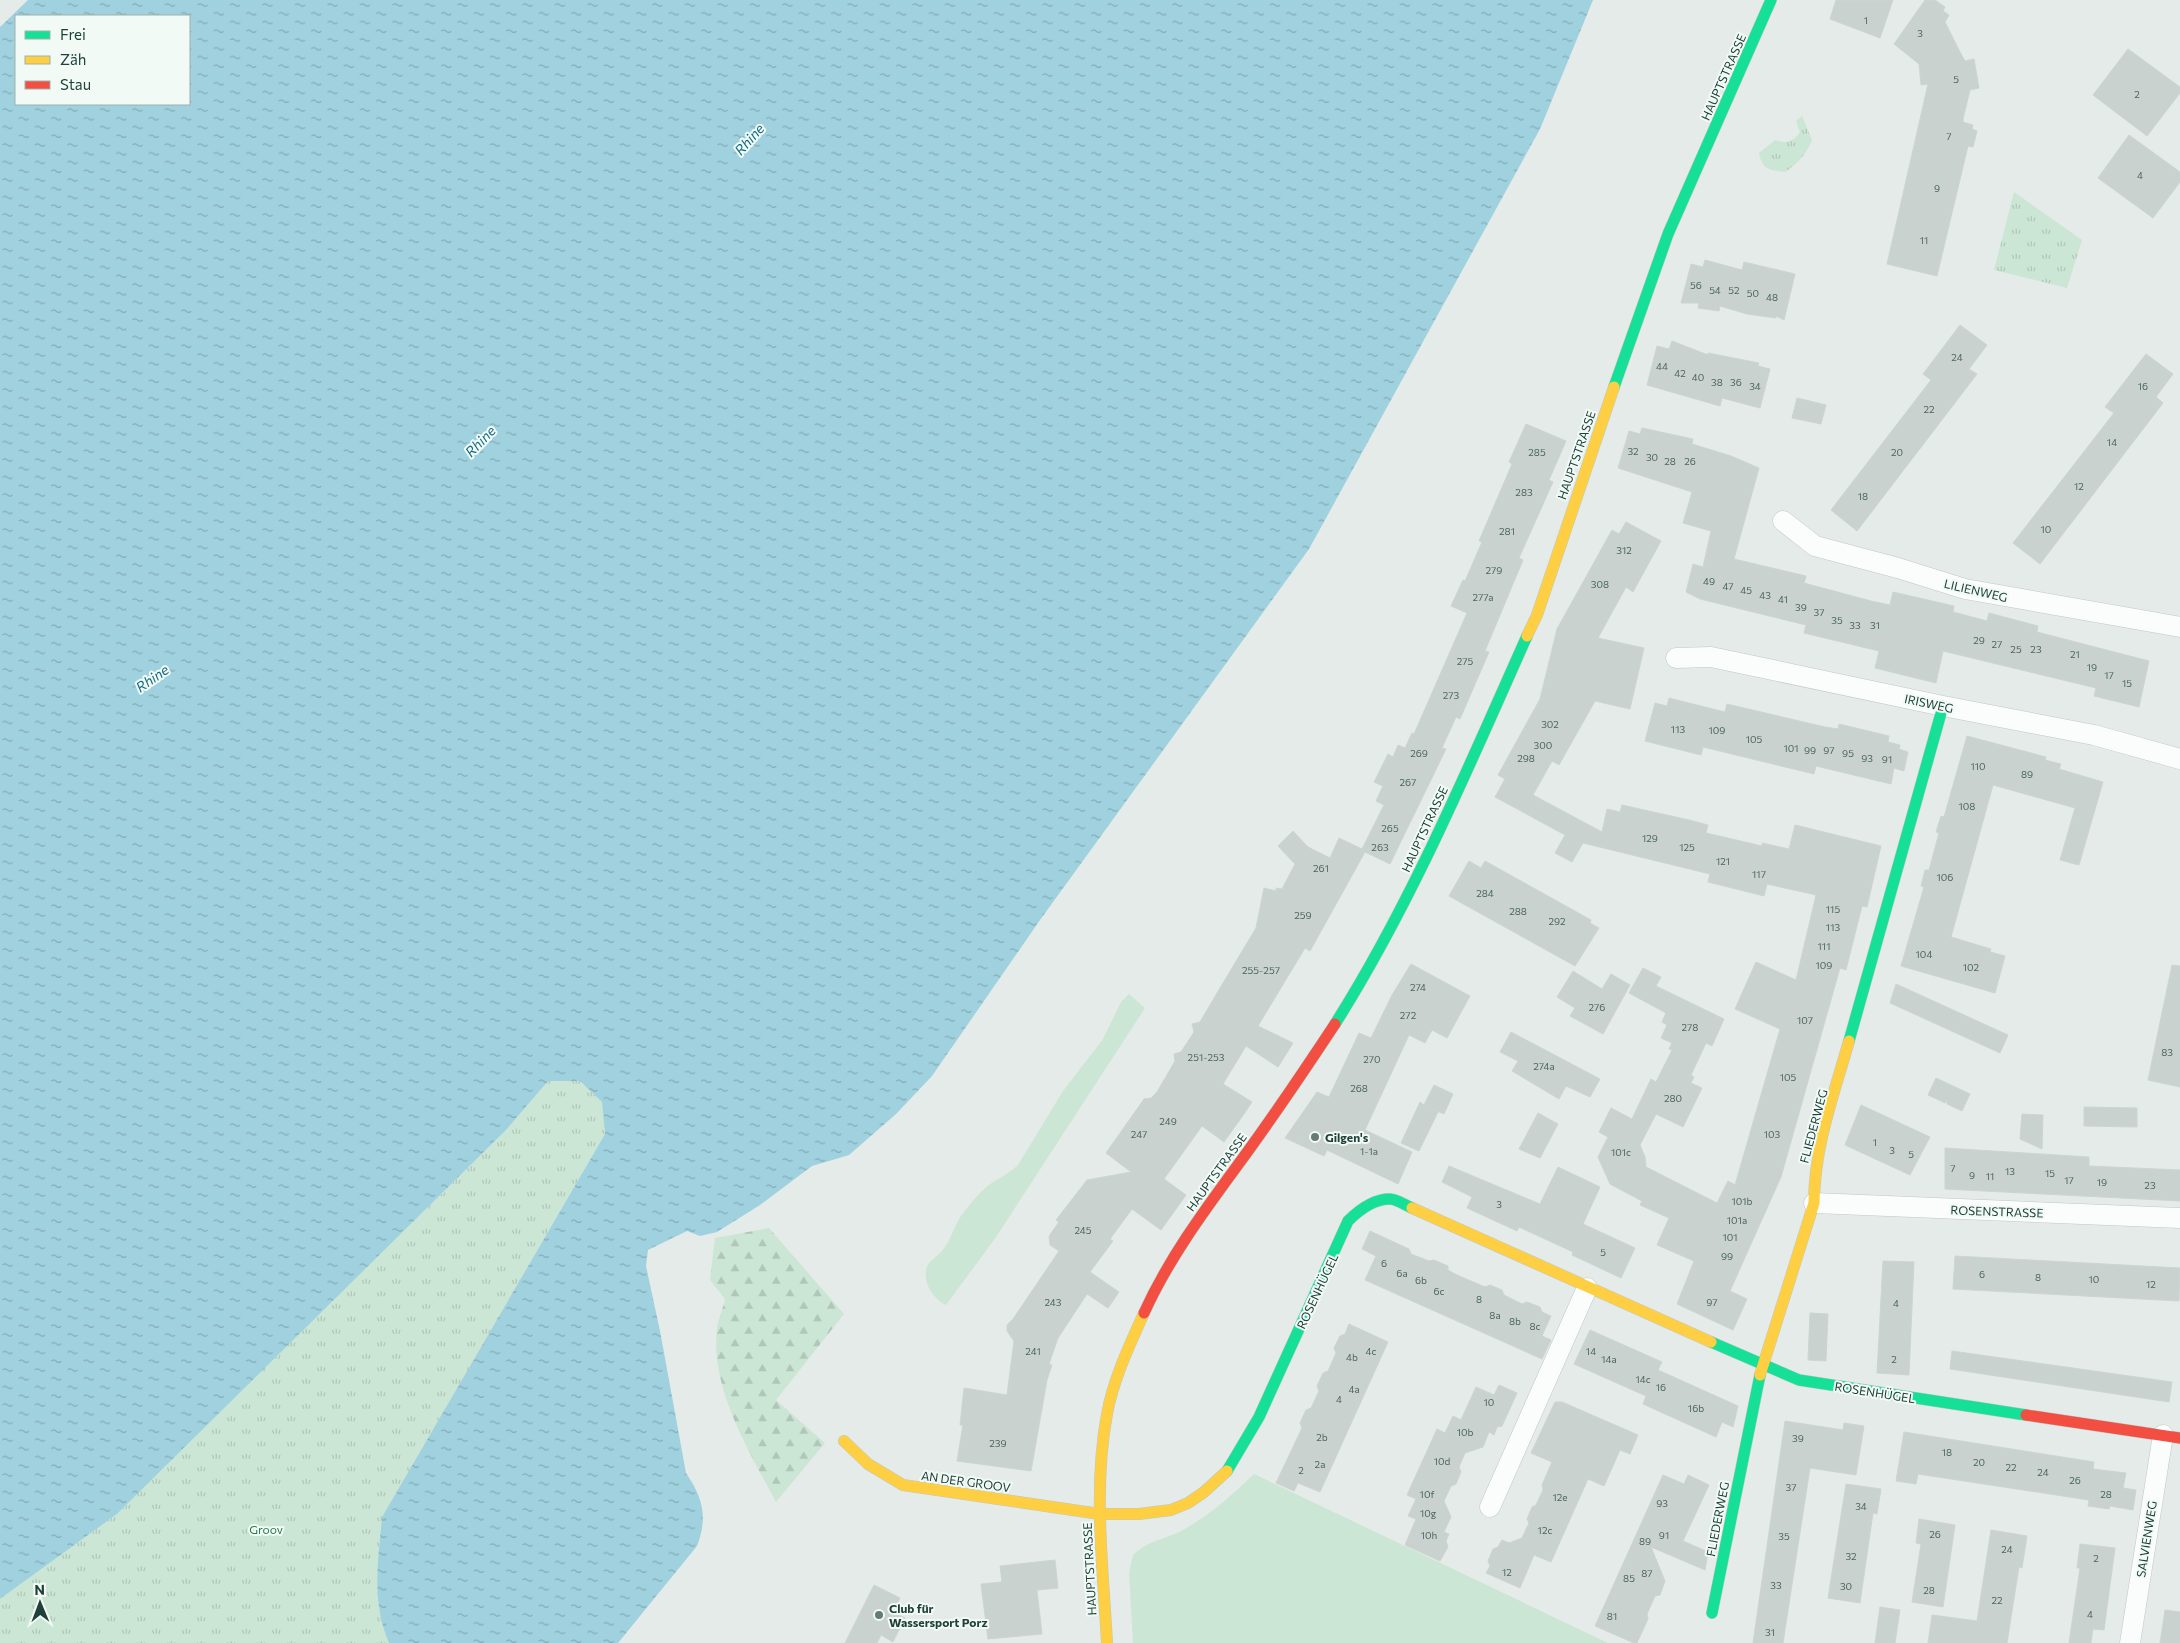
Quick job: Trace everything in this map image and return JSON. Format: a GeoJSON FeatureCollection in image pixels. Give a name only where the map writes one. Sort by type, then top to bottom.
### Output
{"type":"FeatureCollection","features":[{"type":"Feature","properties":{"kind":"street","name":"HAUPTSTRASSE"},"geometry":{"type":"LineString","coordinates":[[1107,1643],[1100,1514],[1101,1457],[1106,1412],[1127,1350],[1155,1288],[1184,1239],[1295,1086],[1359,986],[1394,923],[1439,831],[1536,615],[1634,326],[1668,234],[1771,0]]}},
{"type":"Feature","properties":{"kind":"street","name":"LILIENWEG"},"geometry":{"type":"LineString","coordinates":[[1783,521],[1815,546],[1898,568],[1965,589],[2180,627]]}},
{"type":"Feature","properties":{"kind":"street","name":"IRISWEG"},"geometry":{"type":"LineString","coordinates":[[1676,658],[1711,657],[1943,706],[2094,735],[2180,759]]}},
{"type":"Feature","properties":{"kind":"street","name":"FLIEDERWEG"},"geometry":{"type":"LineString","coordinates":[[1712,1613],[1762,1365],[1814,1203],[1814,1178],[1817,1156],[1943,706]]}},
{"type":"Feature","properties":{"kind":"street","name":"ROSENHÜGEL"},"geometry":{"type":"LineString","coordinates":[[1100,1514],[1140,1514],[1171,1510],[1188,1503],[1204,1492],[1228,1470],[1259,1417],[1348,1221],[1358,1210],[1370,1202],[1391,1199],[1587,1288],[1799,1380],[2172,1437]]}},
{"type":"Feature","properties":{"kind":"street","name":"ROSENSTRASSE"},"geometry":{"type":"LineString","coordinates":[[1814,1203],[2180,1218]]}},
{"type":"Feature","properties":{"kind":"street"},"geometry":{"type":"LineString","coordinates":[[1490,1507],[1587,1288]]}},
{"type":"Feature","properties":{"kind":"street","name":"SALVIENWEG"},"geometry":{"type":"LineString","coordinates":[[2130,1643],[2172,1437]]}},
{"type":"Feature","properties":{"kind":"street","name":"AN DER GROOV"},"geometry":{"type":"LineString","coordinates":[[844,1441],[868,1464],[903,1485],[1100,1514]]}},
{"type":"Feature","properties":{"kind":"green space"},"geometry":{"type":"Polygon","coordinates":[[[1802,116],[1812,140],[1807,150],[1785,172],[1775,171],[1765,166],[1760,159],[1759,153],[1775,140],[1786,142],[1795,138],[1800,132],[1796,121],[1802,116]]]}},
{"type":"Feature","properties":{"kind":"green space"},"geometry":{"type":"Polygon","coordinates":[[[2014,192],[2082,240],[2067,288],[1994,270],[2014,192]]]}},
{"type":"Feature","properties":{"kind":"green space"},"geometry":{"type":"Polygon","coordinates":[[[1129,994],[1145,1008],[996,1237],[946,1305],[933,1295],[928,1286],[926,1270],[928,1264],[943,1249],[959,1219],[975,1198],[990,1184],[1018,1165],[1063,1091],[1103,1039],[1121,1002],[1129,994]]]}},
{"type":"Feature","properties":{"kind":"green space","name":"Groov"},"geometry":{"type":"Polygon","coordinates":[[[548,1081],[580,1081],[602,1102],[605,1134],[382,1517],[377,1581],[380,1612],[389,1643],[0,1643],[0,1599],[117,1514],[506,1130],[548,1081]]]}},
{"type":"Feature","properties":{"kind":"green space"},"geometry":{"type":"Polygon","coordinates":[[[769,1228],[844,1314],[776,1400],[825,1443],[776,1502],[754,1462],[725,1396],[719,1374],[716,1351],[717,1329],[725,1299],[710,1280],[715,1238],[769,1228]]]}},
{"type":"Feature","properties":{"kind":"green space"},"geometry":{"type":"Polygon","coordinates":[[[1254,1474],[1608,1643],[1133,1643],[1129,1573],[1133,1555],[1144,1546],[1181,1531],[1201,1519],[1254,1474]]]}},
{"type":"Feature","properties":{"kind":"water","name":"Rhine"},"geometry":{"type":"Polygon","coordinates":[[[28,0],[1593,0],[1540,129],[1309,549],[1040,920],[932,1076],[896,1114],[849,1155],[812,1166],[760,1205],[717,1232],[700,1236],[687,1231],[648,1250],[646,1266],[686,1473],[700,1499],[703,1517],[697,1546],[618,1643],[389,1643],[383,1627],[378,1596],[377,1581],[382,1517],[605,1134],[602,1102],[580,1081],[548,1081],[506,1130],[117,1514],[0,1599],[0,27],[28,0]]]}},
{"type":"Feature","properties":{"kind":"building"},"geometry":{"type":"Polygon","coordinates":[[[1836,0],[1893,0],[1880,38],[1830,19],[1836,0]]]}},
{"type":"Feature","properties":{"kind":"building"},"geometry":{"type":"Polygon","coordinates":[[[1925,0],[1935,0],[1945,7],[1943,11],[1949,15],[1945,22],[1965,61],[1974,59],[1979,88],[1970,90],[1963,119],[1963,122],[1973,125],[1972,129],[1977,131],[1973,147],[1968,146],[1937,276],[1887,264],[1928,84],[1921,85],[1919,64],[1894,44],[1925,0]]]}},
{"type":"Feature","properties":{"kind":"building"},"geometry":{"type":"Polygon","coordinates":[[[2128,49],[2180,87],[2180,93],[2147,136],[2093,95],[2128,49]]]}},
{"type":"Feature","properties":{"kind":"building"},"geometry":{"type":"Polygon","coordinates":[[[2129,135],[2180,172],[2180,182],[2153,218],[2098,178],[2129,135]]]}},
{"type":"Feature","properties":{"kind":"building"},"geometry":{"type":"Polygon","coordinates":[[[1705,260],[1742,270],[1744,262],[1795,274],[1784,320],[1776,316],[1776,318],[1747,314],[1720,306],[1719,311],[1698,308],[1699,303],[1681,303],[1691,264],[1703,267],[1705,260]]]}},
{"type":"Feature","properties":{"kind":"building"},"geometry":{"type":"Polygon","coordinates":[[[1960,325],[1987,345],[1969,369],[1977,374],[1857,531],[1831,510],[1931,380],[1923,374],[1960,325]]]}},
{"type":"Feature","properties":{"kind":"building"},"geometry":{"type":"Polygon","coordinates":[[[1672,341],[1708,355],[1708,353],[1759,363],[1758,366],[1770,369],[1760,408],[1722,398],[1720,406],[1647,385],[1657,346],[1669,349],[1672,341]]]}},
{"type":"Feature","properties":{"kind":"building"},"geometry":{"type":"Polygon","coordinates":[[[2146,354],[2173,374],[2156,397],[2163,403],[2040,564],[2013,543],[2114,413],[2105,407],[2146,354]]]}},
{"type":"Feature","properties":{"kind":"building"},"geometry":{"type":"Polygon","coordinates":[[[1797,398],[1826,405],[1821,424],[1792,418],[1797,398]]]}},
{"type":"Feature","properties":{"kind":"building"},"geometry":{"type":"Polygon","coordinates":[[[1526,424],[1566,441],[1549,480],[1553,482],[1519,558],[1523,560],[1485,651],[1489,652],[1460,719],[1456,717],[1442,748],[1446,749],[1390,864],[1365,852],[1310,951],[1305,948],[1258,1026],[1293,1043],[1278,1067],[1246,1046],[1223,1084],[1252,1102],[1244,1114],[1224,1142],[1202,1126],[1164,1179],[1186,1195],[1161,1230],[1132,1209],[1110,1239],[1113,1241],[1090,1272],[1119,1292],[1108,1308],[1087,1294],[1058,1338],[1049,1364],[1052,1365],[1047,1380],[1031,1471],[957,1461],[963,1425],[960,1425],[964,1388],[1007,1395],[1014,1341],[1007,1331],[1007,1325],[1059,1251],[1050,1245],[1049,1236],[1059,1222],[1056,1220],[1087,1180],[1131,1172],[1106,1153],[1144,1099],[1151,1098],[1157,1092],[1175,1061],[1174,1054],[1181,1052],[1194,1032],[1192,1024],[1200,1022],[1256,928],[1264,888],[1276,891],[1276,888],[1282,889],[1295,864],[1278,846],[1293,831],[1308,847],[1330,858],[1339,838],[1362,849],[1384,805],[1376,801],[1383,786],[1374,782],[1388,754],[1393,757],[1398,745],[1405,748],[1412,733],[1414,734],[1467,613],[1451,606],[1463,580],[1465,581],[1482,542],[1479,541],[1512,464],[1509,462],[1526,424]]]}},
{"type":"Feature","properties":{"kind":"building"},"geometry":{"type":"Polygon","coordinates":[[[1642,428],[1693,439],[1692,444],[1731,456],[1759,468],[1734,559],[1806,576],[1804,583],[1871,601],[1890,605],[1893,592],[1954,606],[1953,612],[1987,621],[1989,613],[2038,626],[2037,632],[2149,661],[2139,707],[2094,696],[2096,688],[1943,651],[1936,683],[1875,668],[1879,651],[1804,633],[1806,625],[1700,599],[1686,592],[1693,564],[1703,567],[1711,531],[1683,523],[1692,492],[1618,468],[1629,431],[1640,434],[1642,428]]]}},
{"type":"Feature","properties":{"kind":"building"},"geometry":{"type":"Polygon","coordinates":[[[1626,522],[1661,541],[1633,592],[1626,587],[1598,638],[1644,648],[1630,709],[1595,701],[1559,765],[1552,761],[1533,795],[1602,832],[1607,809],[1620,812],[1622,805],[1708,825],[1706,833],[1762,846],[1762,843],[1789,849],[1795,825],[1881,846],[1867,907],[1862,906],[1846,970],[1840,968],[1781,1177],[1730,1291],[1747,1299],[1733,1330],[1677,1304],[1694,1261],[1657,1245],[1669,1218],[1640,1205],[1642,1201],[1610,1184],[1598,1157],[1608,1137],[1599,1132],[1611,1108],[1632,1119],[1651,1079],[1656,1082],[1672,1050],[1669,1049],[1672,1043],[1661,1038],[1667,1025],[1662,1022],[1666,1013],[1629,993],[1643,968],[1661,977],[1656,986],[1724,1019],[1712,1046],[1706,1043],[1691,1075],[1694,1077],[1691,1083],[1702,1088],[1683,1127],[1656,1114],[1640,1145],[1645,1157],[1646,1167],[1717,1203],[1728,1181],[1735,1185],[1780,1029],[1735,1009],[1756,962],[1796,980],[1816,895],[1767,884],[1764,896],[1708,882],[1710,874],[1583,843],[1572,862],[1555,853],[1565,835],[1495,797],[1505,779],[1498,775],[1540,699],[1557,629],[1612,530],[1619,534],[1626,522]]]}},
{"type":"Feature","properties":{"kind":"building"},"geometry":{"type":"Polygon","coordinates":[[[1669,698],[1725,712],[1727,704],[1825,727],[1838,729],[1839,724],[1889,736],[1888,742],[1900,745],[1899,749],[1908,752],[1904,771],[1894,768],[1891,784],[1816,766],[1814,774],[1703,747],[1701,755],[1645,741],[1655,703],[1667,706],[1669,698]]]}},
{"type":"Feature","properties":{"kind":"building"},"geometry":{"type":"Polygon","coordinates":[[[1967,736],[2046,757],[2045,760],[2061,764],[2059,769],[2103,782],[2079,865],[2060,860],[2075,808],[1993,785],[1951,937],[1991,949],[1990,952],[2005,956],[1995,993],[1901,966],[1924,887],[1921,886],[1925,870],[1929,870],[1939,833],[1936,832],[1941,816],[1944,817],[1967,736]]]}},
{"type":"Feature","properties":{"kind":"building"},"geometry":{"type":"Polygon","coordinates":[[[1469,861],[1481,868],[1485,861],[1591,920],[1590,923],[1599,928],[1575,966],[1449,896],[1469,861]]]}},
{"type":"Feature","properties":{"kind":"building"},"geometry":{"type":"Polygon","coordinates":[[[1411,964],[1470,996],[1447,1038],[1432,1030],[1425,1043],[1409,1035],[1365,1130],[1412,1152],[1398,1184],[1327,1150],[1324,1156],[1285,1138],[1317,1092],[1329,1097],[1359,1033],[1371,1038],[1392,995],[1411,964]]]}},
{"type":"Feature","properties":{"kind":"building"},"geometry":{"type":"Polygon","coordinates":[[[2172,965],[2180,966],[2180,1087],[2148,1080],[2172,965]]]}},
{"type":"Feature","properties":{"kind":"building"},"geometry":{"type":"Polygon","coordinates":[[[1573,971],[1602,989],[1611,974],[1630,985],[1603,1034],[1570,1016],[1575,1008],[1557,997],[1573,971]]]}},
{"type":"Feature","properties":{"kind":"building"},"geometry":{"type":"Polygon","coordinates":[[[1896,984],[2008,1035],[2000,1053],[1890,1003],[1896,984]]]}},
{"type":"Feature","properties":{"kind":"building"},"geometry":{"type":"Polygon","coordinates":[[[1511,1032],[1600,1079],[1590,1097],[1566,1086],[1559,1099],[1512,1071],[1518,1061],[1500,1052],[1511,1032]]]}},
{"type":"Feature","properties":{"kind":"building"},"geometry":{"type":"Polygon","coordinates":[[[1936,1078],[1970,1094],[1962,1111],[1947,1104],[1947,1100],[1945,1103],[1928,1095],[1936,1078]]]}},
{"type":"Feature","properties":{"kind":"building"},"geometry":{"type":"Polygon","coordinates":[[[1434,1085],[1453,1094],[1444,1114],[1430,1108],[1438,1112],[1419,1151],[1401,1143],[1420,1102],[1424,1105],[1434,1085]]]}},
{"type":"Feature","properties":{"kind":"building"},"geometry":{"type":"Polygon","coordinates":[[[1861,1105],[1930,1137],[1910,1175],[1845,1145],[1861,1105]]]}},
{"type":"Feature","properties":{"kind":"building"},"geometry":{"type":"Polygon","coordinates":[[[2084,1107],[2137,1108],[2137,1127],[2084,1126],[2084,1107]]]}},
{"type":"Feature","properties":{"kind":"building"},"geometry":{"type":"Polygon","coordinates":[[[1538,1113],[1558,1124],[1540,1158],[1519,1149],[1538,1113]]]}},
{"type":"Feature","properties":{"kind":"building"},"geometry":{"type":"Polygon","coordinates":[[[2022,1114],[2043,1115],[2042,1149],[2020,1139],[2022,1114]]]}},
{"type":"Feature","properties":{"kind":"building"},"geometry":{"type":"Polygon","coordinates":[[[1945,1148],[2089,1157],[2089,1166],[2180,1170],[2180,1201],[1945,1189],[1945,1148]]]}},
{"type":"Feature","properties":{"kind":"building"},"geometry":{"type":"Polygon","coordinates":[[[1449,1166],[1540,1204],[1558,1167],[1600,1187],[1583,1224],[1635,1248],[1621,1278],[1572,1255],[1573,1252],[1519,1227],[1517,1231],[1467,1208],[1472,1197],[1442,1182],[1449,1166]]]}},
{"type":"Feature","properties":{"kind":"building"},"geometry":{"type":"Polygon","coordinates":[[[1370,1231],[1409,1249],[1411,1254],[1448,1266],[1448,1270],[1457,1275],[1485,1287],[1490,1285],[1502,1290],[1504,1295],[1522,1304],[1527,1302],[1540,1307],[1542,1312],[1551,1316],[1542,1336],[1551,1340],[1542,1359],[1365,1280],[1376,1256],[1362,1249],[1370,1231]]]}},
{"type":"Feature","properties":{"kind":"building"},"geometry":{"type":"Polygon","coordinates":[[[1955,1256],[2180,1268],[2179,1301],[1953,1289],[1955,1256]]]}},
{"type":"Feature","properties":{"kind":"building"},"geometry":{"type":"Polygon","coordinates":[[[1883,1261],[1914,1262],[1909,1375],[1877,1373],[1883,1261]]]}},
{"type":"Feature","properties":{"kind":"building"},"geometry":{"type":"Polygon","coordinates":[[[1810,1313],[1828,1314],[1826,1361],[1808,1360],[1810,1313]]]}},
{"type":"Feature","properties":{"kind":"building"},"geometry":{"type":"Polygon","coordinates":[[[1349,1324],[1388,1342],[1320,1492],[1298,1483],[1294,1491],[1276,1483],[1302,1428],[1300,1423],[1306,1410],[1311,1408],[1319,1391],[1317,1386],[1323,1373],[1328,1371],[1336,1353],[1334,1348],[1340,1336],[1345,1334],[1349,1324]]]}},
{"type":"Feature","properties":{"kind":"building"},"geometry":{"type":"Polygon","coordinates":[[[1590,1330],[1662,1362],[1658,1370],[1738,1406],[1733,1427],[1722,1422],[1716,1437],[1643,1404],[1646,1396],[1574,1364],[1590,1330]]]}},
{"type":"Feature","properties":{"kind":"building"},"geometry":{"type":"Polygon","coordinates":[[[1952,1351],[2172,1382],[2169,1402],[1950,1369],[1952,1351]]]}},
{"type":"Feature","properties":{"kind":"building"},"geometry":{"type":"Polygon","coordinates":[[[1499,1385],[1517,1393],[1502,1426],[1497,1427],[1494,1435],[1489,1432],[1483,1447],[1465,1453],[1459,1467],[1461,1472],[1456,1484],[1451,1486],[1444,1501],[1451,1517],[1444,1532],[1449,1534],[1446,1541],[1448,1547],[1440,1561],[1405,1545],[1416,1519],[1408,1516],[1416,1499],[1407,1495],[1437,1429],[1445,1433],[1453,1416],[1461,1420],[1476,1387],[1494,1395],[1499,1385]]]}},
{"type":"Feature","properties":{"kind":"building"},"geometry":{"type":"Polygon","coordinates":[[[1555,1402],[1562,1402],[1638,1435],[1630,1454],[1620,1450],[1604,1486],[1588,1479],[1551,1562],[1534,1555],[1520,1588],[1486,1573],[1490,1566],[1488,1561],[1493,1549],[1498,1547],[1502,1540],[1509,1543],[1522,1538],[1529,1523],[1527,1519],[1532,1507],[1536,1505],[1543,1490],[1542,1485],[1552,1462],[1531,1453],[1555,1402]]]}},
{"type":"Feature","properties":{"kind":"building"},"geometry":{"type":"Polygon","coordinates":[[[1785,1421],[1843,1430],[1844,1423],[1864,1426],[1856,1475],[1810,1468],[1783,1643],[1753,1643],[1785,1421]]]}},
{"type":"Feature","properties":{"kind":"building"},"geometry":{"type":"Polygon","coordinates":[[[1904,1432],[2094,1462],[2093,1469],[2126,1473],[2123,1488],[2136,1490],[2133,1510],[2110,1506],[2109,1509],[2088,1506],[2089,1500],[1918,1474],[1916,1484],[1896,1481],[1904,1432]]]}},
{"type":"Feature","properties":{"kind":"building"},"geometry":{"type":"Polygon","coordinates":[[[1663,1475],[1684,1484],[1688,1475],[1709,1485],[1683,1541],[1708,1552],[1705,1570],[1651,1547],[1665,1581],[1660,1595],[1655,1596],[1647,1614],[1648,1619],[1637,1643],[1634,1643],[1595,1626],[1663,1475]]]}},
{"type":"Feature","properties":{"kind":"building"},"geometry":{"type":"Polygon","coordinates":[[[1846,1484],[1881,1489],[1877,1514],[1873,1513],[1860,1603],[1828,1598],[1846,1484]]]}},
{"type":"Feature","properties":{"kind":"building"},"geometry":{"type":"Polygon","coordinates":[[[1919,1519],[1955,1525],[1943,1607],[1912,1602],[1921,1544],[1916,1543],[1919,1519]]]}},
{"type":"Feature","properties":{"kind":"building"},"geometry":{"type":"Polygon","coordinates":[[[1991,1530],[2027,1536],[2022,1568],[2019,1567],[2007,1643],[1928,1643],[1932,1615],[1977,1621],[1991,1530]]]}},
{"type":"Feature","properties":{"kind":"building"},"geometry":{"type":"Polygon","coordinates":[[[2080,1544],[2115,1548],[2104,1630],[2093,1629],[2091,1643],[2069,1643],[2080,1568],[2077,1568],[2080,1544]]]}},
{"type":"Feature","properties":{"kind":"building"},"geometry":{"type":"Polygon","coordinates":[[[1055,1560],[1058,1588],[1037,1590],[1042,1634],[988,1639],[981,1584],[1002,1582],[1000,1566],[1055,1560]]]}},
{"type":"Feature","properties":{"kind":"building","name":"Club für Wassersport Porz"},"geometry":{"type":"Polygon","coordinates":[[[874,1585],[900,1598],[893,1612],[905,1618],[893,1642],[881,1635],[877,1643],[845,1643],[874,1585]]]}},
{"type":"Feature","properties":{"kind":"building"},"geometry":{"type":"Polygon","coordinates":[[[1880,1607],[1900,1610],[1895,1643],[1875,1643],[1880,1607]]]}},
{"type":"Feature","properties":{"kind":"building"},"geometry":{"type":"Polygon","coordinates":[[[2165,1610],[2180,1612],[2180,1643],[2160,1643],[2165,1610]]]}},
{"type":"Feature","properties":{"kind":"traffic: fast"},"geometry":{"type":"LineString","coordinates":[[1614,387],[1668,234],[1771,0]]}},
{"type":"Feature","properties":{"kind":"traffic: fast"},"geometry":{"type":"LineString","coordinates":[[1335,1024],[1363,978],[1438,834],[1527,636]]}},
{"type":"Feature","properties":{"kind":"traffic: fast"},"geometry":{"type":"LineString","coordinates":[[1849,1041],[1943,706]]}},
{"type":"Feature","properties":{"kind":"traffic: fast"},"geometry":{"type":"LineString","coordinates":[[1227,1471],[1259,1417],[1348,1221],[1367,1206],[1384,1199],[1395,1200],[1412,1208]]}},
{"type":"Feature","properties":{"kind":"traffic: fast"},"geometry":{"type":"LineString","coordinates":[[1711,1342],[1799,1380],[2026,1415]]}},
{"type":"Feature","properties":{"kind":"traffic: fast"},"geometry":{"type":"LineString","coordinates":[[1712,1613],[1760,1375]]}},
{"type":"Feature","properties":{"kind":"traffic: slow"},"geometry":{"type":"LineString","coordinates":[[1527,636],[1537,615],[1614,387]]}},
{"type":"Feature","properties":{"kind":"traffic: slow"},"geometry":{"type":"LineString","coordinates":[[1760,1375],[1814,1203],[1817,1162],[1821,1141],[1849,1041]]}},
{"type":"Feature","properties":{"kind":"traffic: slow"},"geometry":{"type":"LineString","coordinates":[[1412,1208],[1711,1342]]}},
{"type":"Feature","properties":{"kind":"traffic: slow"},"geometry":{"type":"LineString","coordinates":[[1107,1643],[1100,1528],[1103,1442],[1113,1388],[1122,1362],[1144,1313]]}},
{"type":"Feature","properties":{"kind":"traffic: slow"},"geometry":{"type":"LineString","coordinates":[[844,1441],[868,1464],[903,1485],[1100,1514],[1139,1514],[1171,1510],[1188,1503],[1204,1492],[1227,1471]]}},
{"type":"Feature","properties":{"kind":"traffic: jam"},"geometry":{"type":"LineString","coordinates":[[1144,1313],[1164,1273],[1188,1235],[1335,1024]]}},
{"type":"Feature","properties":{"kind":"traffic: jam"},"geometry":{"type":"LineString","coordinates":[[2026,1415],[2180,1438]]}},
{"type":"Feature","properties":{"kind":"place","name":"Gilgen's"},"geometry":{"type":"Point","coordinates":[1315,1137]}},
{"type":"Feature","properties":{"kind":"place","name":"Club für Wassersport Porz"},"geometry":{"type":"Point","coordinates":[879,1615]}}]}
